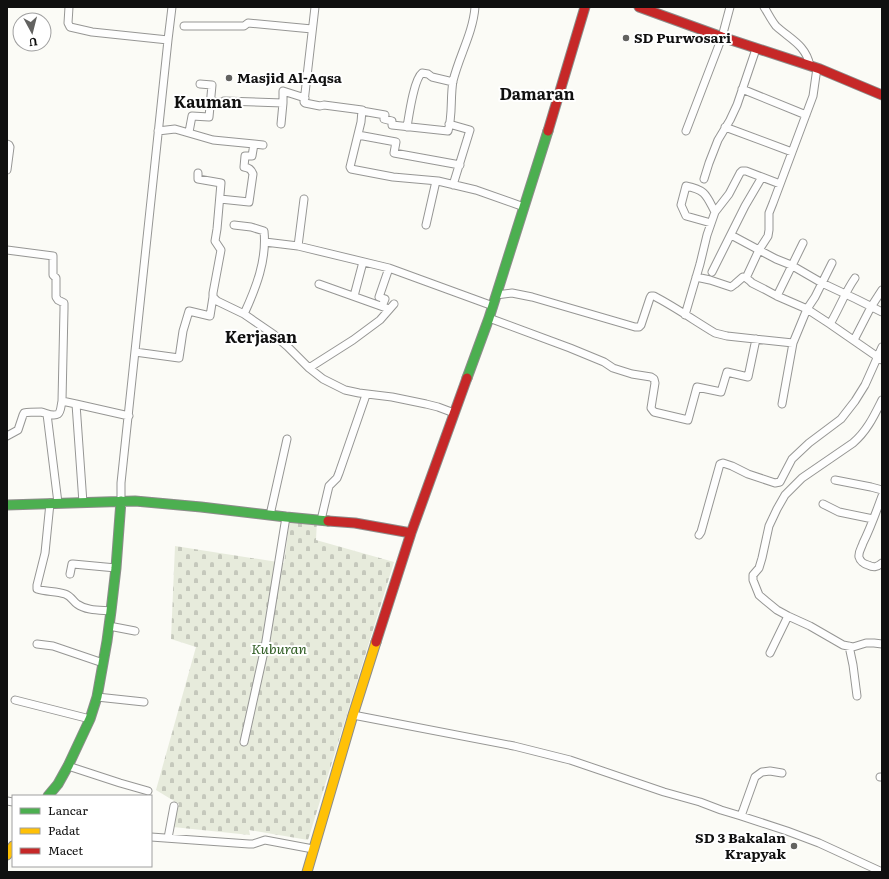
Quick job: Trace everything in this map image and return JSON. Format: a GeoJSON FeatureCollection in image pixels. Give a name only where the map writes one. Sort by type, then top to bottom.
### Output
{"type":"FeatureCollection","features":[{"type":"Feature","properties":{"kind":"main road"},"geometry":{"type":"LineString","coordinates":[[307,872],[353,715],[411,532],[493,306],[585,7]]}},
{"type":"Feature","properties":{"kind":"main road"},"geometry":{"type":"LineString","coordinates":[[639,7],[756,49],[813,67],[882,95]]}},
{"type":"Feature","properties":{"kind":"main road"},"geometry":{"type":"LineString","coordinates":[[49,795],[58,784],[68,766],[90,719],[97,696],[111,611],[121,501]]}},
{"type":"Feature","properties":{"kind":"main road"},"geometry":{"type":"LineString","coordinates":[[7,505],[135,501],[355,523],[411,532]]}},
{"type":"Feature","properties":{"kind":"street"},"geometry":{"type":"LineString","coordinates":[[69,7],[68,23],[70,27],[92,32],[168,40]]}},
{"type":"Feature","properties":{"kind":"street"},"geometry":{"type":"LineString","coordinates":[[121,501],[121,483],[172,7]]}},
{"type":"Feature","properties":{"kind":"street"},"geometry":{"type":"LineString","coordinates":[[315,7],[305,103],[362,110],[385,115],[384,119],[392,121],[392,125],[448,131],[453,82],[466,45],[475,14],[475,7]]}},
{"type":"Feature","properties":{"kind":"street"},"geometry":{"type":"LineString","coordinates":[[686,131],[722,37],[730,7]]}},
{"type":"Feature","properties":{"kind":"street"},"geometry":{"type":"LineString","coordinates":[[746,278],[759,250],[768,236],[769,213],[813,96],[813,67],[802,48],[774,24],[764,7]]}},
{"type":"Feature","properties":{"kind":"street"},"geometry":{"type":"LineString","coordinates":[[184,26],[244,26],[248,23],[312,29]]}},
{"type":"Feature","properties":{"kind":"street"},"geometry":{"type":"LineString","coordinates":[[704,179],[718,140],[733,113],[756,49]]}},
{"type":"Feature","properties":{"kind":"street"},"geometry":{"type":"LineString","coordinates":[[407,127],[416,84],[420,74],[428,74],[432,77],[453,82]]}},
{"type":"Feature","properties":{"kind":"street"},"geometry":{"type":"LineString","coordinates":[[189,132],[192,116],[209,117],[212,85],[200,84]]}},
{"type":"Feature","properties":{"kind":"street"},"geometry":{"type":"LineString","coordinates":[[742,89],[806,115]]}},
{"type":"Feature","properties":{"kind":"street"},"geometry":{"type":"LineString","coordinates":[[281,124],[283,91],[305,98]]}},
{"type":"Feature","properties":{"kind":"street"},"geometry":{"type":"LineString","coordinates":[[211,101],[224,103],[224,100],[283,103]]}},
{"type":"Feature","properties":{"kind":"street"},"geometry":{"type":"LineString","coordinates":[[362,111],[358,136],[350,167],[351,169],[393,177],[436,181],[476,190],[524,207]]}},
{"type":"Feature","properties":{"kind":"street"},"geometry":{"type":"LineString","coordinates":[[449,124],[470,130],[454,185]]}},
{"type":"Feature","properties":{"kind":"street"},"geometry":{"type":"LineString","coordinates":[[726,127],[792,152]]}},
{"type":"Feature","properties":{"kind":"street"},"geometry":{"type":"LineString","coordinates":[[158,131],[175,129],[213,140],[263,145]]}},
{"type":"Feature","properties":{"kind":"street"},"geometry":{"type":"LineString","coordinates":[[358,136],[396,142],[394,153],[460,165]]}},
{"type":"Feature","properties":{"kind":"street"},"geometry":{"type":"LineString","coordinates":[[7,144],[10,147],[7,170]]}},
{"type":"Feature","properties":{"kind":"street"},"geometry":{"type":"LineString","coordinates":[[220,199],[249,202],[253,174],[252,170],[244,166],[245,156],[252,156],[254,144]]}},
{"type":"Feature","properties":{"kind":"street"},"geometry":{"type":"LineString","coordinates":[[685,315],[707,235],[715,212],[730,194],[740,173],[742,171],[746,171],[780,184]]}},
{"type":"Feature","properties":{"kind":"street"},"geometry":{"type":"LineString","coordinates":[[135,352],[179,358],[183,331],[189,311],[210,316],[221,250],[215,240],[221,183],[198,179],[198,173]]}},
{"type":"Feature","properties":{"kind":"street"},"geometry":{"type":"LineString","coordinates":[[712,272],[745,206],[762,177]]}},
{"type":"Feature","properties":{"kind":"street"},"geometry":{"type":"LineString","coordinates":[[426,225],[436,181]]}},
{"type":"Feature","properties":{"kind":"street"},"geometry":{"type":"LineString","coordinates":[[711,223],[686,216],[681,205],[686,186],[705,193],[715,212]]}},
{"type":"Feature","properties":{"kind":"street"},"geometry":{"type":"LineString","coordinates":[[298,246],[304,199]]}},
{"type":"Feature","properties":{"kind":"street"},"geometry":{"type":"LineString","coordinates":[[234,225],[251,227],[264,231],[265,242],[259,279],[244,314]]}},
{"type":"Feature","properties":{"kind":"street"},"geometry":{"type":"LineString","coordinates":[[731,235],[776,259],[791,265],[822,283],[882,312]]}},
{"type":"Feature","properties":{"kind":"street"},"geometry":{"type":"LineString","coordinates":[[265,242],[298,246],[389,268],[493,306]]}},
{"type":"Feature","properties":{"kind":"street"},"geometry":{"type":"LineString","coordinates":[[777,296],[803,243]]}},
{"type":"Feature","properties":{"kind":"street"},"geometry":{"type":"LineString","coordinates":[[7,250],[53,256],[53,275],[56,278],[56,297],[64,303],[62,402],[59,413],[56,415],[41,412],[24,413],[18,430],[7,436]]}},
{"type":"Feature","properties":{"kind":"street"},"geometry":{"type":"LineString","coordinates":[[354,296],[362,262]]}},
{"type":"Feature","properties":{"kind":"street"},"geometry":{"type":"LineString","coordinates":[[782,404],[793,343],[807,309],[815,297],[832,263]]}},
{"type":"Feature","properties":{"kind":"street"},"geometry":{"type":"LineString","coordinates":[[382,306],[386,299],[379,297],[389,268]]}},
{"type":"Feature","properties":{"kind":"street"},"geometry":{"type":"LineString","coordinates":[[696,277],[731,287],[742,277],[746,278],[752,283],[777,296],[807,309],[880,358]]}},
{"type":"Feature","properties":{"kind":"street"},"geometry":{"type":"LineString","coordinates":[[830,324],[855,278]]}},
{"type":"Feature","properties":{"kind":"street"},"geometry":{"type":"LineString","coordinates":[[309,368],[353,340],[380,320],[392,306],[382,306],[319,284]]}},
{"type":"Feature","properties":{"kind":"street"},"geometry":{"type":"LineString","coordinates":[[854,340],[871,307],[882,290]]}},
{"type":"Feature","properties":{"kind":"street"},"geometry":{"type":"LineString","coordinates":[[496,295],[512,293],[532,297],[635,327],[639,327],[641,325],[650,298],[654,296],[720,335],[793,343]]}},
{"type":"Feature","properties":{"kind":"street"},"geometry":{"type":"LineString","coordinates":[[213,297],[217,302],[244,314],[273,334],[323,379],[345,390],[426,404],[454,413]]}},
{"type":"Feature","properties":{"kind":"street"},"geometry":{"type":"LineString","coordinates":[[489,318],[570,348],[604,362],[613,368],[632,374],[651,377],[654,379],[655,383],[651,404],[652,410],[654,412],[688,420],[698,387],[722,392],[727,372],[748,377],[756,340]]}},
{"type":"Feature","properties":{"kind":"street"},"geometry":{"type":"LineString","coordinates":[[699,535],[720,464],[723,463],[732,466],[748,474],[775,483],[780,482],[792,459],[809,443],[841,419],[855,401],[880,358],[882,347]]}},
{"type":"Feature","properties":{"kind":"street"},"geometry":{"type":"LineString","coordinates":[[321,520],[329,486],[337,478],[366,394]]}},
{"type":"Feature","properties":{"kind":"street"},"geometry":{"type":"LineString","coordinates":[[882,400],[869,424],[860,436],[802,478],[785,495],[769,526],[759,568],[753,575],[753,580],[759,595],[777,610],[788,616],[849,646],[856,646],[866,643],[882,644]]}},
{"type":"Feature","properties":{"kind":"street"},"geometry":{"type":"LineString","coordinates":[[62,402],[129,416]]}},
{"type":"Feature","properties":{"kind":"street"},"geometry":{"type":"LineString","coordinates":[[76,404],[82,503]]}},
{"type":"Feature","properties":{"kind":"street"},"geometry":{"type":"LineString","coordinates":[[47,414],[54,503],[37,589],[70,596],[76,604],[93,610],[111,611]]}},
{"type":"Feature","properties":{"kind":"street"},"geometry":{"type":"LineString","coordinates":[[270,515],[287,439]]}},
{"type":"Feature","properties":{"kind":"street"},"geometry":{"type":"LineString","coordinates":[[835,480],[882,490]]}},
{"type":"Feature","properties":{"kind":"street"},"geometry":{"type":"LineString","coordinates":[[882,496],[859,552],[859,558],[867,565],[873,567],[882,563]]}},
{"type":"Feature","properties":{"kind":"street"},"geometry":{"type":"LineString","coordinates":[[823,504],[840,512],[873,519]]}},
{"type":"Feature","properties":{"kind":"street"},"geometry":{"type":"LineString","coordinates":[[244,742],[265,647],[286,517]]}},
{"type":"Feature","properties":{"kind":"street"},"geometry":{"type":"LineString","coordinates":[[70,574],[72,564],[116,568]]}},
{"type":"Feature","properties":{"kind":"street"},"geometry":{"type":"LineString","coordinates":[[770,653],[788,616]]}},
{"type":"Feature","properties":{"kind":"street"},"geometry":{"type":"LineString","coordinates":[[109,626],[135,631]]}},
{"type":"Feature","properties":{"kind":"street"},"geometry":{"type":"LineString","coordinates":[[37,644],[53,646],[103,663]]}},
{"type":"Feature","properties":{"kind":"street"},"geometry":{"type":"LineString","coordinates":[[849,646],[857,696]]}},
{"type":"Feature","properties":{"kind":"street"},"geometry":{"type":"LineString","coordinates":[[97,696],[144,702]]}},
{"type":"Feature","properties":{"kind":"street"},"geometry":{"type":"LineString","coordinates":[[15,700],[90,719]]}},
{"type":"Feature","properties":{"kind":"street"},"geometry":{"type":"LineString","coordinates":[[353,715],[514,746],[563,758],[787,831],[818,843],[878,871]]}},
{"type":"Feature","properties":{"kind":"street"},"geometry":{"type":"LineString","coordinates":[[68,766],[148,791]]}},
{"type":"Feature","properties":{"kind":"street"},"geometry":{"type":"LineString","coordinates":[[741,816],[755,777],[762,772],[770,771],[782,773]]}},
{"type":"Feature","properties":{"kind":"street"},"geometry":{"type":"LineString","coordinates":[[168,838],[174,806]]}},
{"type":"Feature","properties":{"kind":"street"},"geometry":{"type":"LineString","coordinates":[[152,837],[249,844],[254,844],[265,840],[313,849]]}},
{"type":"Feature","properties":{"kind":"green space","name":"Kuburan"},"geometry":{"type":"Polygon","coordinates":[[[290,518],[317,520],[316,540],[394,562],[308,840],[249,830],[250,835],[173,827],[179,804],[156,790],[196,647],[171,639],[175,546],[284,563],[290,518]]]}},
{"type":"Feature","properties":{"kind":"traffic: fast"},"geometry":{"type":"LineString","coordinates":[[467,378],[489,318],[548,131]]}},
{"type":"Feature","properties":{"kind":"traffic: fast"},"geometry":{"type":"LineString","coordinates":[[49,795],[58,784],[68,766],[90,719],[97,697],[111,611],[121,501]]}},
{"type":"Feature","properties":{"kind":"traffic: fast"},"geometry":{"type":"LineString","coordinates":[[7,505],[135,501],[328,521]]}},
{"type":"Feature","properties":{"kind":"traffic: slow"},"geometry":{"type":"LineString","coordinates":[[307,872],[376,642]]}},
{"type":"Feature","properties":{"kind":"traffic: slow"},"geometry":{"type":"LineString","coordinates":[[7,855],[12,848]]}},
{"type":"Feature","properties":{"kind":"traffic: jam"},"geometry":{"type":"LineString","coordinates":[[548,131],[585,7]]}},
{"type":"Feature","properties":{"kind":"traffic: jam"},"geometry":{"type":"LineString","coordinates":[[639,7],[722,37],[820,69],[882,95]]}},
{"type":"Feature","properties":{"kind":"traffic: jam"},"geometry":{"type":"LineString","coordinates":[[376,642],[411,533],[467,378]]}},
{"type":"Feature","properties":{"kind":"traffic: jam"},"geometry":{"type":"LineString","coordinates":[[328,521],[355,523],[411,533]]}},
{"type":"Feature","properties":{"kind":"place","name":"SD Purwosari"},"geometry":{"type":"Point","coordinates":[626,38]}},
{"type":"Feature","properties":{"kind":"place","name":"Masjid Al-Aqsa"},"geometry":{"type":"Point","coordinates":[229,78]}},
{"type":"Feature","properties":{"kind":"place","name":"SD 3 Bakalan Krapyak"},"geometry":{"type":"Point","coordinates":[794,846]}},
{"type":"Feature","properties":{"kind":"district","name":"Damaran"},"geometry":{"type":"Point","coordinates":[537,94]}},
{"type":"Feature","properties":{"kind":"district","name":"Kauman"},"geometry":{"type":"Point","coordinates":[208,102]}},
{"type":"Feature","properties":{"kind":"district","name":"Kerjasan"},"geometry":{"type":"Point","coordinates":[261,337]}}]}
